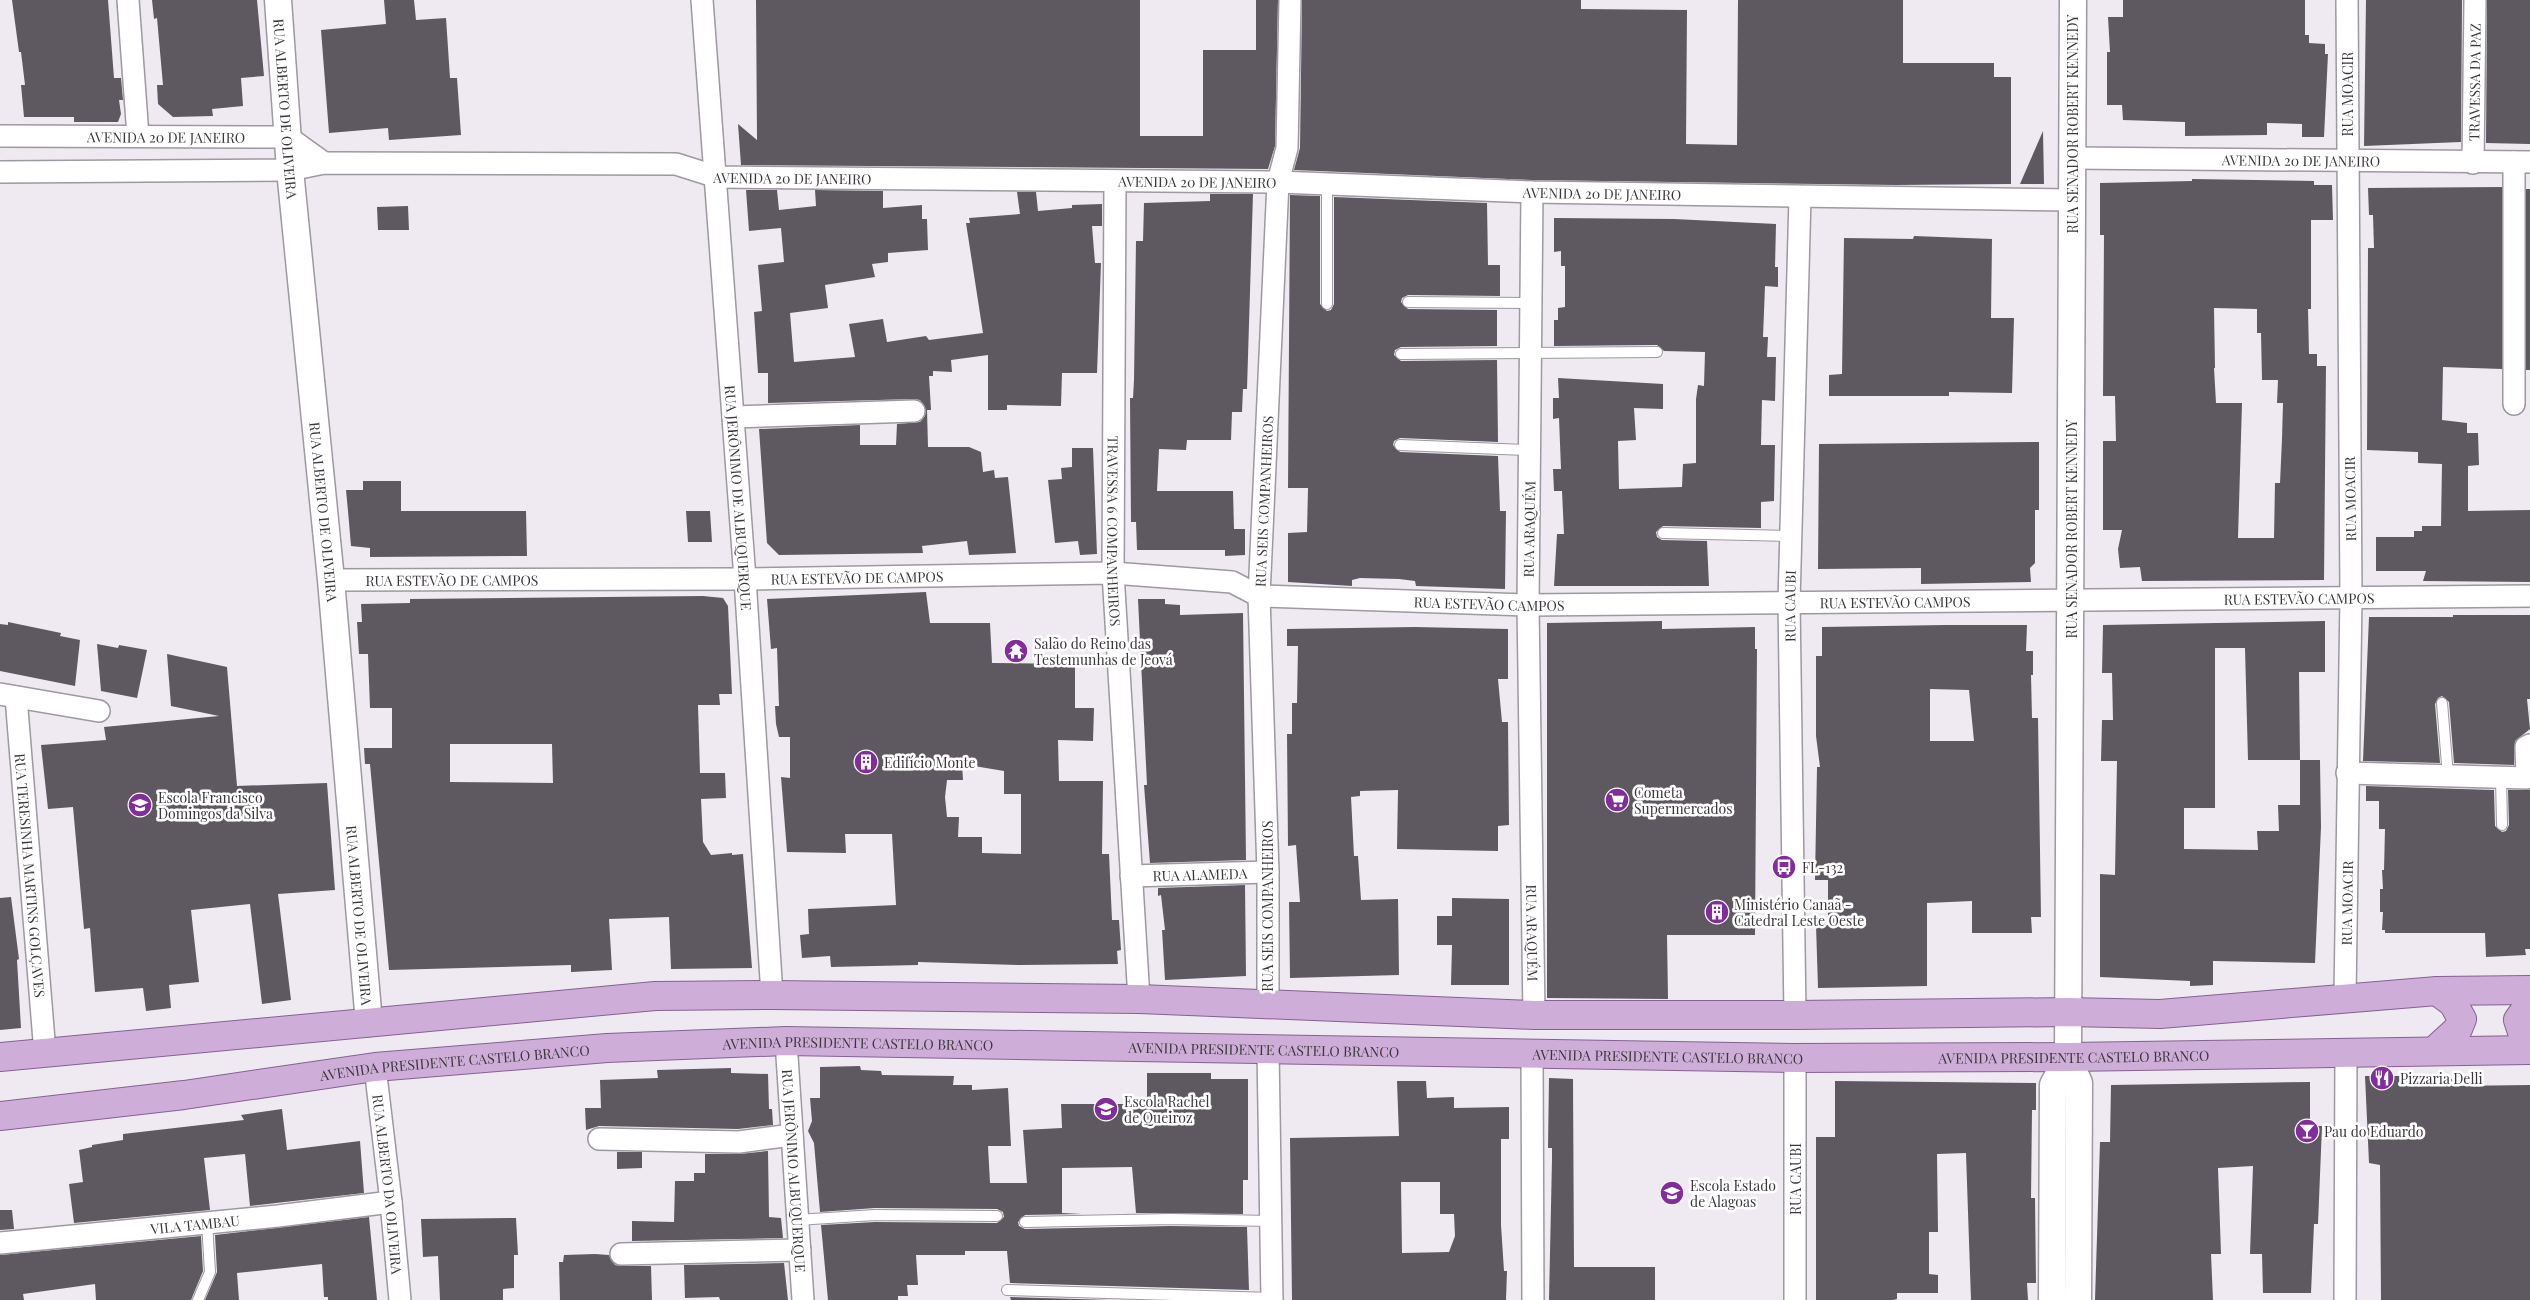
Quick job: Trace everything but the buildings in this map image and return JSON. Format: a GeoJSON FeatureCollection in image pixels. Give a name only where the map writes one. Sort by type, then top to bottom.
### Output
{"type":"FeatureCollection","features":[{"type":"Feature","properties":{"kind":"main road"},"geometry":{"type":"LineString","coordinates":[[0,1057],[656,996],[772,995],[1139,999],[1534,1015],[2068,1012],[2160,1014],[2345,997],[2437,991],[2530,990]]}},
{"type":"Feature","properties":{"kind":"main road"},"geometry":{"type":"LineString","coordinates":[[2434,1051],[2458,1029],[2462,1019],[2453,1003],[2437,991]]}},
{"type":"Feature","properties":{"kind":"main road"},"geometry":{"type":"LineString","coordinates":[[2530,1003],[2523,1010],[2518,1020],[2522,1032],[2530,1040]]}},
{"type":"Feature","properties":{"kind":"main road","name":"AVENIDA PRESIDENTE CASTELO BRANCO"},"geometry":{"type":"LineString","coordinates":[[0,1116],[184,1095],[375,1068],[608,1048],[786,1041],[1795,1058],[2068,1057],[2346,1051],[2530,1050]]}},
{"type":"Feature","properties":{"kind":"street"},"geometry":{"type":"LineString","coordinates":[[128,0],[138,136]]}},
{"type":"Feature","properties":{"kind":"street","name":"RUA ALBERTO DE OLIVEIRA"},"geometry":{"type":"LineString","coordinates":[[278,0],[290,170],[331,580],[369,1023]]}},
{"type":"Feature","properties":{"kind":"street","name":"RUA JERÔNIMO DE ALBUQUERQUE"},"geometry":{"type":"LineString","coordinates":[[702,0],[717,177],[772,995]]}},
{"type":"Feature","properties":{"kind":"street","name":"RUA SEIS COMPANHEIROS"},"geometry":{"type":"LineString","coordinates":[[1268,1005],[1268,872],[1259,596],[1278,182],[1288,148],[1290,0]]}},
{"type":"Feature","properties":{"kind":"street","name":"RUA SENADOR ROBERT KENNEDY"},"geometry":{"type":"LineString","coordinates":[[2073,0],[2068,1057],[2079,1083],[2078,1300]]}},
{"type":"Feature","properties":{"kind":"street","name":"RUA MOACIR"},"geometry":{"type":"LineString","coordinates":[[2345,997],[2351,596],[2347,0]]}},
{"type":"Feature","properties":{"kind":"street","name":"TRAVESSA DA PAZ"},"geometry":{"type":"LineString","coordinates":[[2472,163],[2475,0]]}},
{"type":"Feature","properties":{"kind":"street","name":"AVENIDA 20 DE JANEIRO"},"geometry":{"type":"LineString","coordinates":[[0,136],[288,137]]}},
{"type":"Feature","properties":{"kind":"street"},"geometry":{"type":"LineString","coordinates":[[288,137],[324,163]]}},
{"type":"Feature","properties":{"kind":"street","name":"AVENIDA 20 DE JANEIRO"},"geometry":{"type":"LineString","coordinates":[[2072,158],[2522,162]]}},
{"type":"Feature","properties":{"kind":"street"},"geometry":{"type":"LineString","coordinates":[[2514,404],[2522,162]]}},
{"type":"Feature","properties":{"kind":"street","name":"AVENIDA 20 DE JANEIRO"},"geometry":{"type":"LineString","coordinates":[[0,172],[290,170],[324,163],[676,164],[717,177],[1278,182],[1532,192],[2072,200]]}},
{"type":"Feature","properties":{"kind":"street","name":"TRAVESSA 6 COMPANHEIROS"},"geometry":{"type":"LineString","coordinates":[[1115,182],[1114,572],[1139,999]]}},
{"type":"Feature","properties":{"kind":"street","name":"RUA ARAQUÉM"},"geometry":{"type":"LineString","coordinates":[[1532,192],[1528,605],[1534,1015]]}},
{"type":"Feature","properties":{"kind":"street","name":"RUA CAUBI"},"geometry":{"type":"LineString","coordinates":[[1795,1015],[1789,602],[1800,197]]}},
{"type":"Feature","properties":{"kind":"street"},"geometry":{"type":"LineString","coordinates":[[733,417],[914,411]]}},
{"type":"Feature","properties":{"kind":"street","name":"RUA ESTEVÃO DE CAMPOS"},"geometry":{"type":"LineString","coordinates":[[331,580],[745,579],[1114,572],[1232,582],[1259,596]]}},
{"type":"Feature","properties":{"kind":"street","name":"RUA ESTEVÃO CAMPOS"},"geometry":{"type":"LineString","coordinates":[[1259,596],[1528,605],[1789,602],[2071,602],[2351,596],[2530,596]]}},
{"type":"Feature","properties":{"kind":"street"},"geometry":{"type":"LineString","coordinates":[[8,695],[99,711]]}},
{"type":"Feature","properties":{"kind":"street","name":"RUA TERESINHA MARTINS GOLÇAVES"},"geometry":{"type":"LineString","coordinates":[[8,695],[45,1053]]}},
{"type":"Feature","properties":{"kind":"street"},"geometry":{"type":"LineString","coordinates":[[2347,773],[2527,778],[2526,747],[2530,745]]}},
{"type":"Feature","properties":{"kind":"street","name":"RUA ALAMEDA"},"geometry":{"type":"LineString","coordinates":[[1131,876],[1268,872]]}},
{"type":"Feature","properties":{"kind":"street","name":"RUA JERÔNIMO ALBUQUERQUE"},"geometry":{"type":"LineString","coordinates":[[786,1041],[803,1300]]}},
{"type":"Feature","properties":{"kind":"street"},"geometry":{"type":"LineString","coordinates":[[1268,1050],[1272,1299]]}},
{"type":"Feature","properties":{"kind":"street"},"geometry":{"type":"LineString","coordinates":[[2345,1300],[2346,1051]]}},
{"type":"Feature","properties":{"kind":"street"},"geometry":{"type":"LineString","coordinates":[[1532,1054],[1533,1300]]}},
{"type":"Feature","properties":{"kind":"street","name":"RUA SENADOR ROBERT KENNEDY"},"geometry":{"type":"LineString","coordinates":[[2052,1300],[2053,1085],[2068,1057]]}},
{"type":"Feature","properties":{"kind":"street","name":"RUA CAUBI"},"geometry":{"type":"LineString","coordinates":[[1795,1058],[1795,1300]]}},
{"type":"Feature","properties":{"kind":"street","name":"RUA ALBERTO DA OLIVEIRA"},"geometry":{"type":"LineString","coordinates":[[375,1068],[391,1202],[400,1300]]}},
{"type":"Feature","properties":{"kind":"street"},"geometry":{"type":"LineString","coordinates":[[599,1139],[739,1142],[792,1136]]}},
{"type":"Feature","properties":{"kind":"street","name":"VILA TAMBAU"},"geometry":{"type":"LineString","coordinates":[[0,1243],[391,1202]]}},
{"type":"Feature","properties":{"kind":"street"},"geometry":{"type":"LineString","coordinates":[[621,1254],[800,1250]]}},
{"type":"Feature","properties":{"kind":"lane"},"geometry":{"type":"LineString","coordinates":[[1327,184],[1327,304]]}},
{"type":"Feature","properties":{"kind":"lane"},"geometry":{"type":"LineString","coordinates":[[1408,302],[1531,303]]}},
{"type":"Feature","properties":{"kind":"lane"},"geometry":{"type":"LineString","coordinates":[[1401,354],[1657,352]]}},
{"type":"Feature","properties":{"kind":"lane"},"geometry":{"type":"LineString","coordinates":[[1400,445],[1529,450]]}},
{"type":"Feature","properties":{"kind":"lane"},"geometry":{"type":"LineString","coordinates":[[1663,533],[1790,536]]}},
{"type":"Feature","properties":{"kind":"lane"},"geometry":{"type":"LineString","coordinates":[[2442,703],[2448,776]]}},
{"type":"Feature","properties":{"kind":"lane"},"geometry":{"type":"LineString","coordinates":[[2501,777],[2502,825]]}},
{"type":"Feature","properties":{"kind":"lane"},"geometry":{"type":"LineString","coordinates":[[798,1220],[876,1215],[997,1216]]}},
{"type":"Feature","properties":{"kind":"lane"},"geometry":{"type":"LineString","coordinates":[[1025,1222],[1170,1219],[1271,1221]]}},
{"type":"Feature","properties":{"kind":"lane"},"geometry":{"type":"LineString","coordinates":[[198,1300],[210,1272],[206,1222]]}},
{"type":"Feature","properties":{"kind":"lane"},"geometry":{"type":"LineString","coordinates":[[1007,1290],[1272,1299]]}},
{"type":"Feature","properties":{"kind":"place","name":"Salão do Reino das Testemunhas de Jeová"},"geometry":{"type":"Point","coordinates":[1016,651]}},
{"type":"Feature","properties":{"kind":"place","name":"Edifício Monte"},"geometry":{"type":"Point","coordinates":[866,762]}},
{"type":"Feature","properties":{"kind":"place","name":"Cometa Supermercados"},"geometry":{"type":"Point","coordinates":[1617,800]}},
{"type":"Feature","properties":{"kind":"place","name":"Escola Francisco Domingos da Silva"},"geometry":{"type":"Point","coordinates":[140,805]}},
{"type":"Feature","properties":{"kind":"place","name":"FL-132"},"geometry":{"type":"Point","coordinates":[1784,867]}},
{"type":"Feature","properties":{"kind":"place","name":"Ministério Canaã - Catedral Leste Oeste"},"geometry":{"type":"Point","coordinates":[1717,912]}},
{"type":"Feature","properties":{"kind":"place","name":"Pizzaria Delli"},"geometry":{"type":"Point","coordinates":[2382,1078]}},
{"type":"Feature","properties":{"kind":"place","name":"Escola Rachel de Queiroz"},"geometry":{"type":"Point","coordinates":[1106,1109]}},
{"type":"Feature","properties":{"kind":"place","name":"Pau do Eduardo"},"geometry":{"type":"Point","coordinates":[2307,1131]}},
{"type":"Feature","properties":{"kind":"place","name":"Escola Estado de Alagoas"},"geometry":{"type":"Point","coordinates":[1672,1193]}}]}
